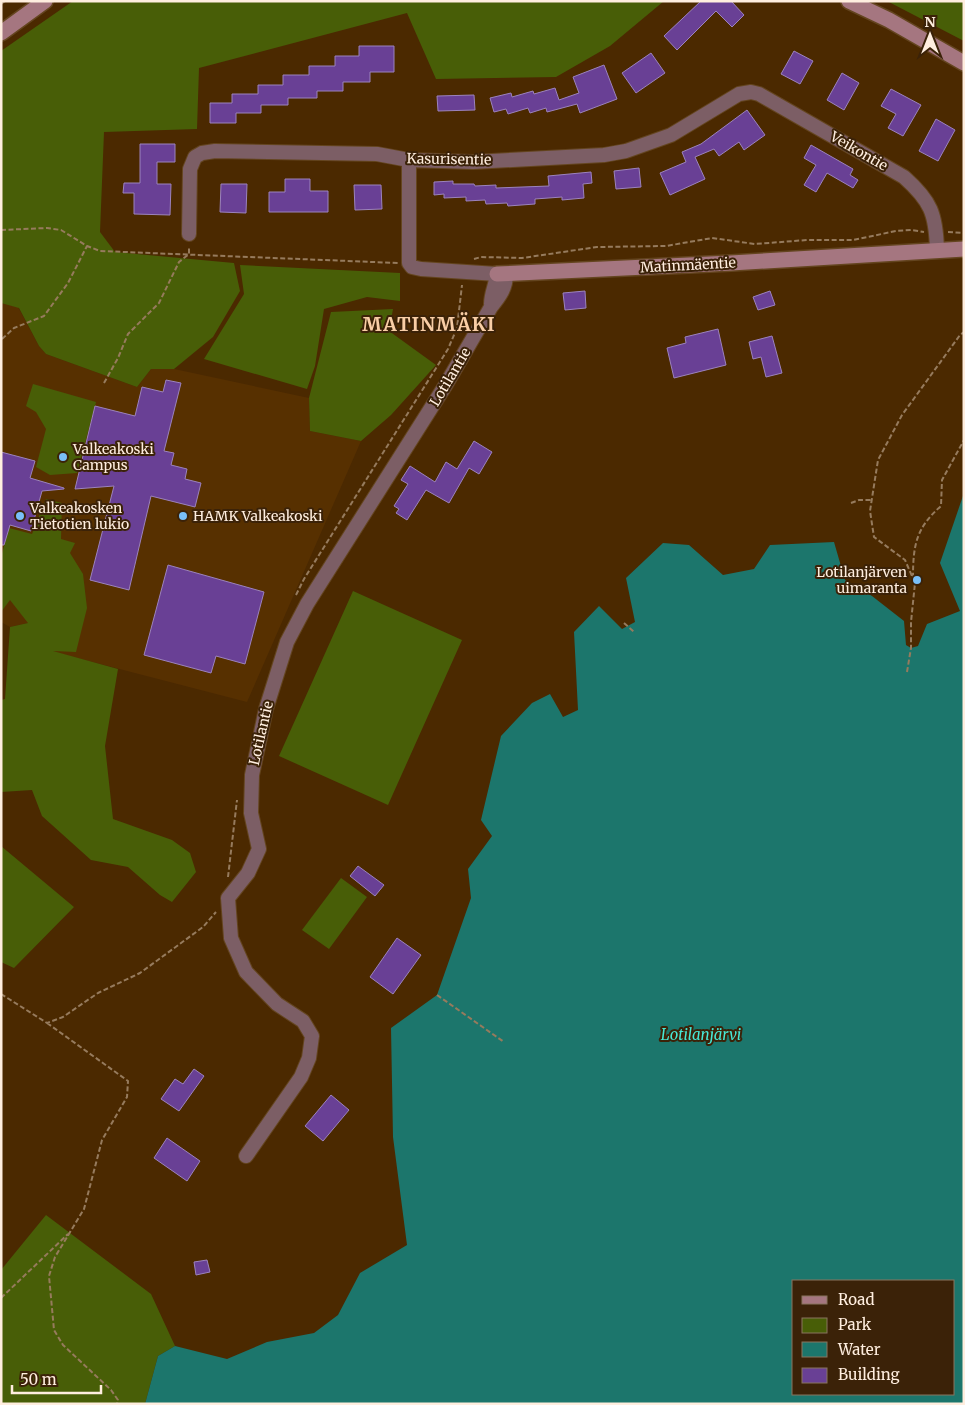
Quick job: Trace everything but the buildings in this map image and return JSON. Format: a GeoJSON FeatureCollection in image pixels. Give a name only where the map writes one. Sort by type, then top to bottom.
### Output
{"type":"FeatureCollection","features":[{"type":"Feature","properties":{"kind":"street"},"geometry":{"type":"LineString","coordinates":[[1,33],[45,1]]}},
{"type":"Feature","properties":{"kind":"street"},"geometry":{"type":"LineString","coordinates":[[849,1],[889,20],[964,63]]}},
{"type":"Feature","properties":{"kind":"street","name":"Veikontie"},"geometry":{"type":"LineString","coordinates":[[739,94],[751,92],[759,94],[904,177],[919,190],[926,200],[934,218],[937,233],[937,250]]}},
{"type":"Feature","properties":{"kind":"street","name":"Kasurisentie"},"geometry":{"type":"LineString","coordinates":[[189,234],[190,170],[195,157],[202,153],[215,151],[377,154],[409,160],[473,162],[604,155],[626,151],[671,136],[739,94]]}},
{"type":"Feature","properties":{"kind":"street"},"geometry":{"type":"LineString","coordinates":[[409,160],[410,265]]}},
{"type":"Feature","properties":{"kind":"street","name":"Matinmäentie"},"geometry":{"type":"LineString","coordinates":[[410,265],[421,269],[502,274],[964,249]]}},
{"type":"Feature","properties":{"kind":"street","name":"Lotilantie"},"geometry":{"type":"LineString","coordinates":[[246,1156],[301,1077],[309,1058],[312,1036],[303,1021],[277,1004],[246,972],[231,938],[228,898],[248,873],[259,849],[251,813],[252,775],[266,709],[287,642],[307,604],[440,394],[506,285],[502,274]]}},
{"type":"Feature","properties":{"kind":"path"},"geometry":{"type":"LineString","coordinates":[[1,4],[5,1]]}},
{"type":"Feature","properties":{"kind":"path"},"geometry":{"type":"LineString","coordinates":[[1,230],[47,228],[61,230],[87,246],[100,251],[410,265]]}},
{"type":"Feature","properties":{"kind":"path"},"geometry":{"type":"LineString","coordinates":[[472,260],[480,258],[522,258],[597,247],[666,246],[712,238],[755,244],[807,240],[853,240],[896,231],[911,230],[937,233],[964,233]]}},
{"type":"Feature","properties":{"kind":"path"},"geometry":{"type":"LineString","coordinates":[[2,338],[14,328],[44,316],[68,283],[87,246]]}},
{"type":"Feature","properties":{"kind":"path"},"geometry":{"type":"LineString","coordinates":[[104,383],[118,358],[128,334],[159,302],[179,262],[189,254]]}},
{"type":"Feature","properties":{"kind":"path"},"geometry":{"type":"LineString","coordinates":[[907,672],[911,648],[911,622],[915,583],[905,560],[874,537],[870,510],[878,460],[902,415],[950,348],[964,332]]}},
{"type":"Feature","properties":{"kind":"path"},"geometry":{"type":"LineString","coordinates":[[913,578],[913,556],[919,532],[927,518],[941,506],[942,480],[964,440]]}},
{"type":"Feature","properties":{"kind":"path"},"geometry":{"type":"LineString","coordinates":[[850,503],[859,500],[872,500]]}},
{"type":"Feature","properties":{"kind":"path"},"geometry":{"type":"LineString","coordinates":[[624,623],[634,632]]}},
{"type":"Feature","properties":{"kind":"path"},"geometry":{"type":"LineString","coordinates":[[437,995],[504,1042]]}},
{"type":"Feature","properties":{"kind":"path"},"geometry":{"type":"LineString","coordinates":[[47,1023],[128,1080],[127,1097],[102,1140],[84,1209],[55,1257],[49,1276],[54,1330],[63,1345],[111,1390],[118,1400],[118,1404]]}},
{"type":"Feature","properties":{"kind":"path"},"geometry":{"type":"LineString","coordinates":[[1,1298],[70,1232]]}},
{"type":"Feature","properties":{"kind":"shaded area","name":"HAMK Valkeakoski"},"geometry":{"type":"Polygon","coordinates":[[[1,303],[18,307],[39,346],[46,354],[137,387],[151,369],[174,369],[309,398],[310,431],[361,441],[247,702],[50,651],[28,623],[10,627],[1,622],[1,303]]]}},
{"type":"Feature","properties":{"kind":"green space"},"geometry":{"type":"Polygon","coordinates":[[[73,1],[664,1],[610,46],[556,77],[436,79],[407,13],[199,68],[197,129],[104,132],[100,232],[115,252],[234,263],[240,291],[213,337],[174,369],[151,369],[137,387],[46,354],[39,346],[19,308],[1,303],[1,51],[73,1]]]}},
{"type":"Feature","properties":{"kind":"green space"},"geometry":{"type":"Polygon","coordinates":[[[887,1],[964,1],[964,41],[887,1]]]}},
{"type":"Feature","properties":{"kind":"green space"},"geometry":{"type":"Polygon","coordinates":[[[240,265],[400,273],[400,301],[367,297],[324,309],[315,366],[307,389],[204,359],[244,294],[240,265]]]}},
{"type":"Feature","properties":{"kind":"green space"},"geometry":{"type":"Polygon","coordinates":[[[393,309],[389,331],[436,365],[391,415],[361,441],[310,431],[309,398],[331,312],[393,309]]]}},
{"type":"Feature","properties":{"kind":"green space"},"geometry":{"type":"Polygon","coordinates":[[[33,384],[96,402],[77,473],[50,475],[36,467],[46,429],[36,412],[26,406],[33,384]]]}},
{"type":"Feature","properties":{"kind":"green space"},"geometry":{"type":"Polygon","coordinates":[[[46,499],[62,503],[61,539],[75,543],[70,553],[83,574],[87,608],[76,652],[53,651],[118,669],[105,746],[113,819],[172,840],[190,853],[196,872],[172,902],[160,895],[128,867],[91,860],[42,816],[32,790],[1,792],[1,700],[5,699],[10,627],[28,623],[10,600],[1,612],[1,557],[9,528],[32,534],[46,499]]]}},
{"type":"Feature","properties":{"kind":"green space"},"geometry":{"type":"Polygon","coordinates":[[[353,591],[462,640],[388,805],[279,756],[353,591]]]}},
{"type":"Feature","properties":{"kind":"green space"},"geometry":{"type":"Polygon","coordinates":[[[1,846],[74,907],[14,968],[1,962],[1,846]]]}},
{"type":"Feature","properties":{"kind":"green space"},"geometry":{"type":"Polygon","coordinates":[[[341,878],[367,897],[329,949],[302,930],[341,878]]]}},
{"type":"Feature","properties":{"kind":"green space"},"geometry":{"type":"Polygon","coordinates":[[[46,1215],[151,1294],[175,1346],[158,1356],[145,1404],[1,1404],[1,1270],[46,1215]]]}},
{"type":"Feature","properties":{"kind":"water","name":"Lotilanjärvi"},"geometry":{"type":"Polygon","coordinates":[[[964,493],[964,1404],[145,1404],[158,1356],[175,1346],[227,1359],[267,1342],[314,1333],[338,1315],[360,1273],[407,1245],[393,1137],[391,1028],[437,995],[471,898],[468,869],[492,836],[481,820],[501,736],[532,703],[550,694],[563,717],[578,710],[574,632],[599,606],[622,629],[635,622],[626,578],[663,543],[689,545],[723,575],[754,569],[770,545],[834,542],[845,580],[872,596],[904,621],[906,645],[911,648],[918,646],[927,624],[960,611],[940,563],[964,493]]]}},
{"type":"Feature","properties":{"kind":"place","name":"Valkeakoski Campus"},"geometry":{"type":"Point","coordinates":[63,457]}},
{"type":"Feature","properties":{"kind":"place","name":"Valkeakosken Tietotien lukio"},"geometry":{"type":"Point","coordinates":[20,516]}},
{"type":"Feature","properties":{"kind":"place","name":"HAMK Valkeakoski"},"geometry":{"type":"Point","coordinates":[183,516]}},
{"type":"Feature","properties":{"kind":"place","name":"Lotilanjärven uimaranta"},"geometry":{"type":"Point","coordinates":[917,580]}},
{"type":"Feature","properties":{"kind":"district","name":"MATINMÄKI"},"geometry":{"type":"Point","coordinates":[429,324]}}]}
